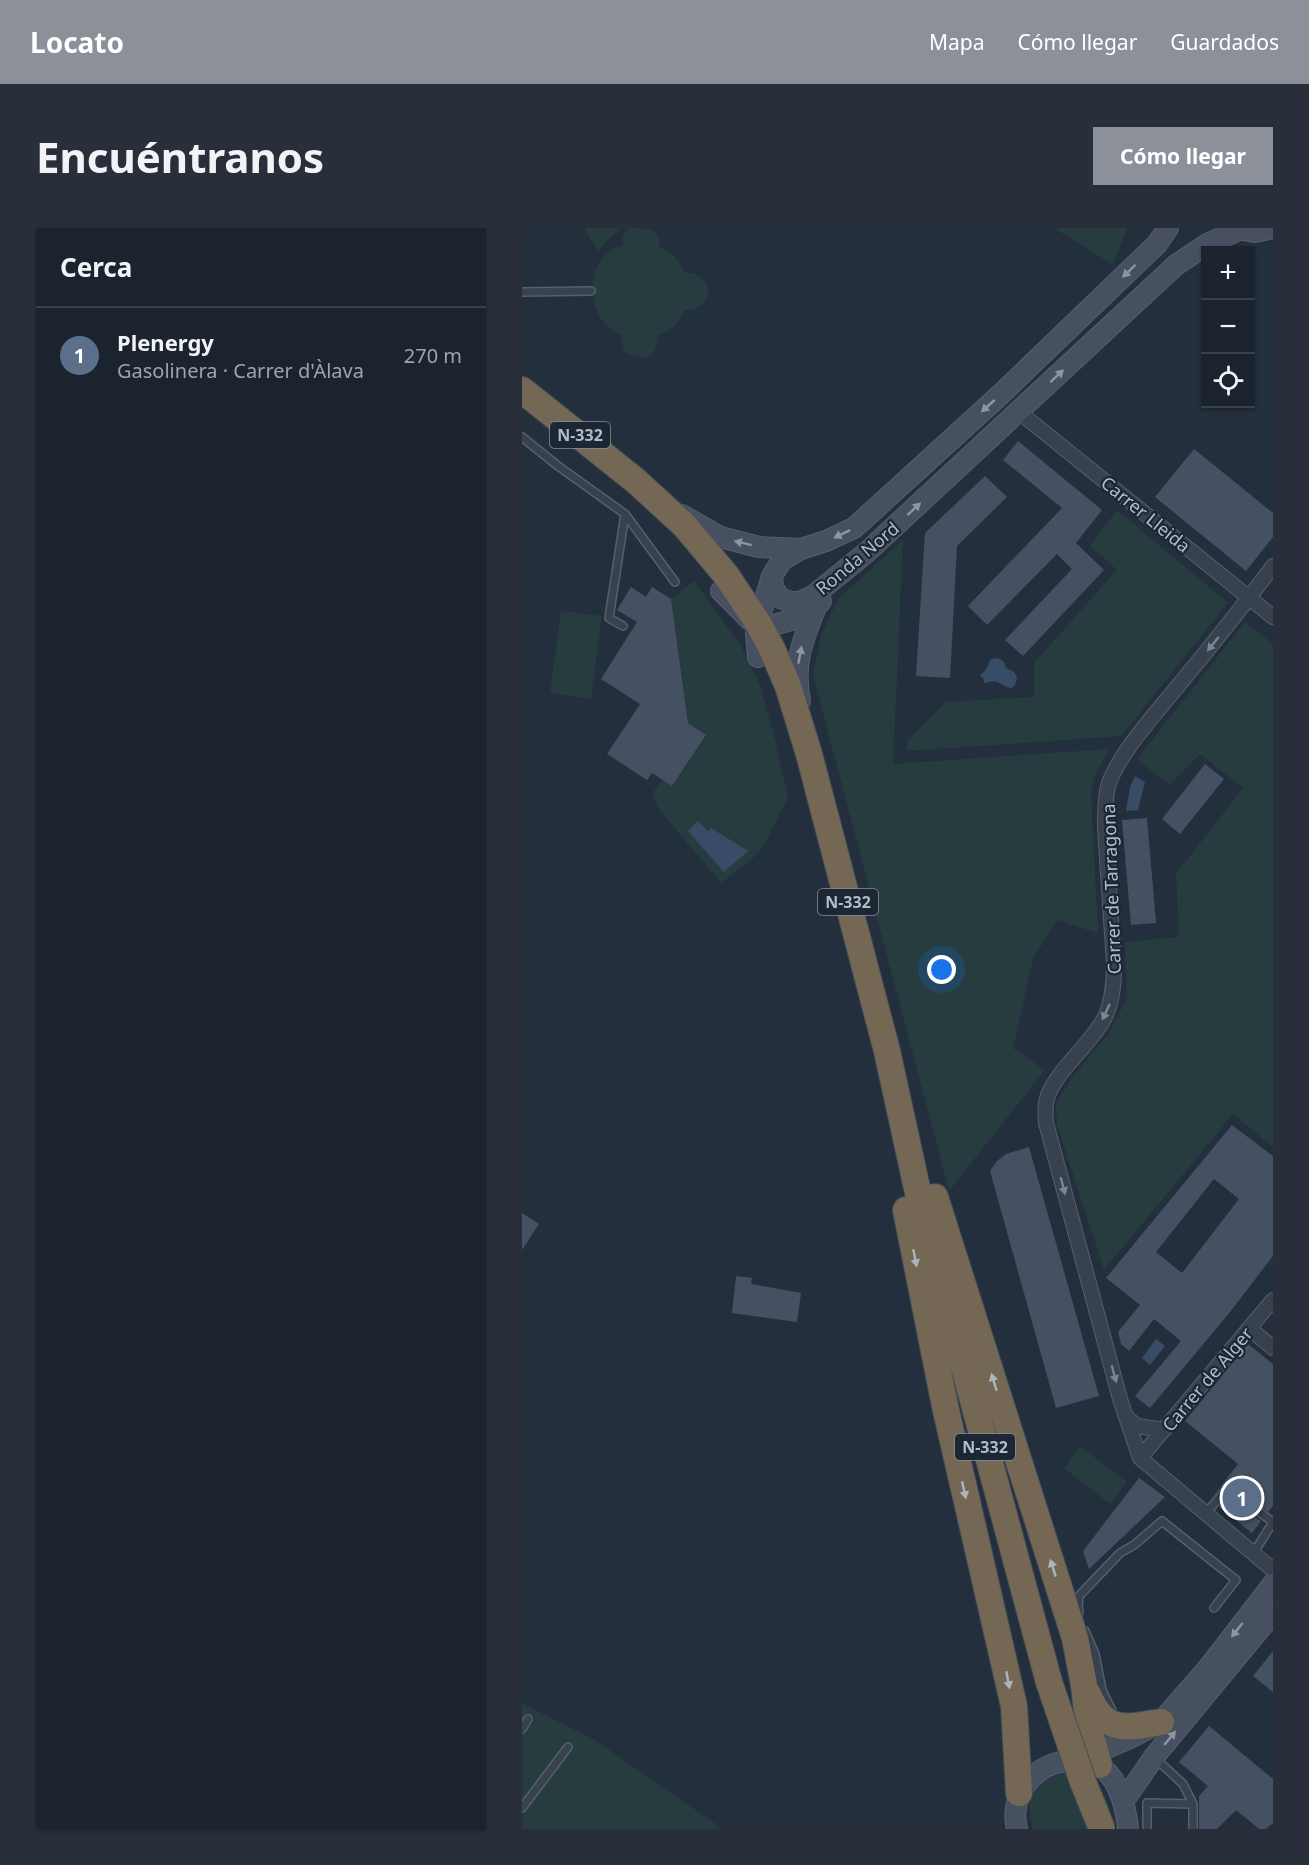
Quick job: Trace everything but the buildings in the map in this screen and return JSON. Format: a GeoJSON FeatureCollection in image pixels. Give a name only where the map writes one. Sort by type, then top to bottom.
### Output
{"type":"FeatureCollection","features":[{"type":"Feature","properties":{"kind":"highway","name":"N-332"},"geometry":{"type":"LineString","coordinates":[[522,390],[636,481],[685,526],[726,575],[758,623],[772,649],[788,686],[809,754],[887,1051],[922,1211]]}},
{"type":"Feature","properties":{"kind":"highway","name":"N-332"},"geometry":{"type":"LineString","coordinates":[[522,403],[641,502],[682,544],[721,591],[758,657],[774,692],[805,788],[881,1077],[922,1211],[1049,1682],[1079,1771],[1102,1829]]}},
{"type":"Feature","properties":{"kind":"highway"},"geometry":{"type":"LineString","coordinates":[[887,1051],[1075,1638],[1084,1685],[1091,1760]]}},
{"type":"Feature","properties":{"kind":"highway"},"geometry":{"type":"LineString","coordinates":[[881,1077],[945,1406],[1014,1706],[1020,1793]]}},
{"type":"Feature","properties":{"kind":"highway"},"geometry":{"type":"LineString","coordinates":[[1084,1685],[1093,1705],[1105,1720],[1116,1726],[1133,1727],[1161,1722]]}},
{"type":"Feature","properties":{"kind":"main road","name":"Ronda Nord"},"geometry":{"type":"LineString","coordinates":[[1168,228],[1157,244],[1008,387],[854,528],[801,549],[782,560],[772,576],[773,588],[780,598],[790,602],[800,602],[813,596],[867,552],[1176,265],[1209,243],[1236,229],[1255,231],[1272,229]]}},
{"type":"Feature","properties":{"kind":"main road"},"geometry":{"type":"LineString","coordinates":[[636,481],[691,521],[720,537],[759,547],[801,549]]}},
{"type":"Feature","properties":{"kind":"main road"},"geometry":{"type":"LineString","coordinates":[[809,754],[796,681],[799,656],[816,607],[829,592],[838,574]]}},
{"type":"Feature","properties":{"kind":"main road"},"geometry":{"type":"LineString","coordinates":[[758,657],[756,634],[772,576]]}},
{"type":"Feature","properties":{"kind":"main road"},"geometry":{"type":"LineString","coordinates":[[721,591],[751,621],[758,623],[774,625],[795,619],[816,607]]}},
{"type":"Feature","properties":{"kind":"main road"},"geometry":{"type":"LineString","coordinates":[[1016,1828],[1015,1807],[1028,1781],[1053,1764],[1091,1760],[1161,1722],[1209,1667],[1273,1584]]}},
{"type":"Feature","properties":{"kind":"main road"},"geometry":{"type":"LineString","coordinates":[[1123,1802],[1154,1758],[1273,1613]]}},
{"type":"Feature","properties":{"kind":"main road"},"geometry":{"type":"LineString","coordinates":[[1091,1760],[1115,1784],[1123,1802],[1128,1829]]}},
{"type":"Feature","properties":{"kind":"street","name":"Carrer Lleida"},"geometry":{"type":"LineString","coordinates":[[1019,412],[1273,617]]}},
{"type":"Feature","properties":{"kind":"street","name":"Carrer de Tarragona"},"geometry":{"type":"LineString","coordinates":[[1140,1458],[1126,1417],[1046,1123],[1045,1109],[1048,1095],[1057,1080],[1105,1016],[1112,998],[1114,955],[1105,828],[1108,786],[1118,766],[1139,735],[1273,566]]}},
{"type":"Feature","properties":{"kind":"street","name":"Carrer de Alger"},"geometry":{"type":"LineString","coordinates":[[1140,1458],[1273,1300]]}},
{"type":"Feature","properties":{"kind":"street"},"geometry":{"type":"LineString","coordinates":[[1249,1328],[1273,1348]]}},
{"type":"Feature","properties":{"kind":"street"},"geometry":{"type":"LineString","coordinates":[[1126,1417],[1137,1426],[1164,1430]]}},
{"type":"Feature","properties":{"kind":"street"},"geometry":{"type":"LineString","coordinates":[[1140,1458],[1273,1570]]}},
{"type":"Feature","properties":{"kind":"lane"},"geometry":{"type":"LineString","coordinates":[[522,292],[591,291]]}},
{"type":"Feature","properties":{"kind":"lane"},"geometry":{"type":"LineString","coordinates":[[522,437],[624,514],[675,582]]}},
{"type":"Feature","properties":{"kind":"lane"},"geometry":{"type":"LineString","coordinates":[[623,626],[609,618],[624,514]]}},
{"type":"Feature","properties":{"kind":"lane"},"geometry":{"type":"LineString","coordinates":[[1206,1513],[1227,1489],[1273,1522],[1253,1554]]}},
{"type":"Feature","properties":{"kind":"lane"},"geometry":{"type":"LineString","coordinates":[[1116,1726],[1117,1716],[1111,1710],[1102,1690],[1095,1654],[1084,1629],[1078,1607],[1079,1596],[1120,1553],[1134,1545],[1162,1521],[1236,1580],[1214,1608]]}},
{"type":"Feature","properties":{"kind":"lane"},"geometry":{"type":"LineString","coordinates":[[522,1729],[528,1719]]}},
{"type":"Feature","properties":{"kind":"lane"},"geometry":{"type":"LineString","coordinates":[[522,1808],[568,1747]]}},
{"type":"Feature","properties":{"kind":"lane"},"geometry":{"type":"LineString","coordinates":[[1154,1758],[1182,1784],[1194,1804],[1193,1829]]}},
{"type":"Feature","properties":{"kind":"lane"},"geometry":{"type":"LineString","coordinates":[[1147,1829],[1147,1803],[1194,1804]]}},
{"type":"Feature","properties":{"kind":"green space"},"geometry":{"type":"Polygon","coordinates":[[[584,228],[620,228],[598,251],[584,228]]]}},
{"type":"Feature","properties":{"kind":"green space"},"geometry":{"type":"Polygon","coordinates":[[[628,228],[646,229],[655,233],[659,247],[675,257],[685,273],[700,276],[709,289],[701,305],[694,309],[684,310],[673,327],[656,336],[658,343],[655,350],[645,357],[637,357],[624,352],[621,335],[608,327],[600,316],[594,303],[592,288],[594,274],[600,262],[610,251],[623,245],[622,237],[628,228]]]}},
{"type":"Feature","properties":{"kind":"green space"},"geometry":{"type":"Polygon","coordinates":[[[1054,228],[1127,228],[1113,265],[1054,228]]]}},
{"type":"Feature","properties":{"kind":"green space"},"geometry":{"type":"Polygon","coordinates":[[[1117,510],[1228,603],[1121,736],[907,751],[908,740],[946,702],[1034,697],[1034,663],[1117,570],[1090,546],[1117,510]]]}},
{"type":"Feature","properties":{"kind":"green space"},"geometry":{"type":"Polygon","coordinates":[[[903,540],[893,764],[1110,749],[1097,771],[1091,791],[1098,933],[1057,920],[1033,959],[1013,1048],[1045,1070],[949,1191],[813,675],[821,636],[838,599],[903,540]]]}},
{"type":"Feature","properties":{"kind":"green space"},"geometry":{"type":"Polygon","coordinates":[[[694,581],[741,646],[760,685],[788,798],[763,847],[752,859],[721,883],[658,808],[652,794],[662,780],[673,786],[706,735],[688,723],[671,599],[694,581]]]}},
{"type":"Feature","properties":{"kind":"green space"},"geometry":{"type":"Polygon","coordinates":[[[561,611],[602,616],[591,699],[550,693],[561,611]]]}},
{"type":"Feature","properties":{"kind":"green space"},"geometry":{"type":"Polygon","coordinates":[[[1245,622],[1273,644],[1273,1147],[1233,1114],[1104,1270],[1057,1125],[1056,1104],[1074,1075],[1109,1033],[1127,998],[1125,942],[1179,937],[1176,874],[1243,788],[1200,754],[1170,785],[1137,759],[1245,622]]]}},
{"type":"Feature","properties":{"kind":"green space"},"geometry":{"type":"Polygon","coordinates":[[[1080,1446],[1127,1482],[1110,1504],[1064,1468],[1080,1446]]]}},
{"type":"Feature","properties":{"kind":"green space"},"geometry":{"type":"Polygon","coordinates":[[[522,1703],[593,1739],[723,1829],[522,1829],[522,1703]]]}},
{"type":"Feature","properties":{"kind":"green space"},"geometry":{"type":"Polygon","coordinates":[[[1073,1771],[1093,1781],[1099,1787],[1110,1810],[1113,1829],[1033,1829],[1030,1806],[1036,1789],[1050,1778],[1073,1771]]]}},
{"type":"Feature","properties":{"kind":"water"},"geometry":{"type":"Polygon","coordinates":[[[995,658],[1003,661],[1006,668],[1014,672],[1017,677],[1013,687],[994,681],[984,683],[980,675],[986,670],[990,660],[995,658]]]}},
{"type":"Feature","properties":{"kind":"water"},"geometry":{"type":"Polygon","coordinates":[[[1135,776],[1145,782],[1138,810],[1126,811],[1130,787],[1135,776]]]}},
{"type":"Feature","properties":{"kind":"water"},"geometry":{"type":"Polygon","coordinates":[[[698,821],[708,831],[711,828],[748,851],[724,872],[688,831],[698,821]]]}},
{"type":"Feature","properties":{"kind":"water"},"geometry":{"type":"Polygon","coordinates":[[[1156,1339],[1165,1346],[1150,1365],[1142,1358],[1156,1339]]]}},
{"type":"Feature","properties":{"kind":"place","name":"Plenergy"},"geometry":{"type":"Point","coordinates":[1242,1498]}}]}
